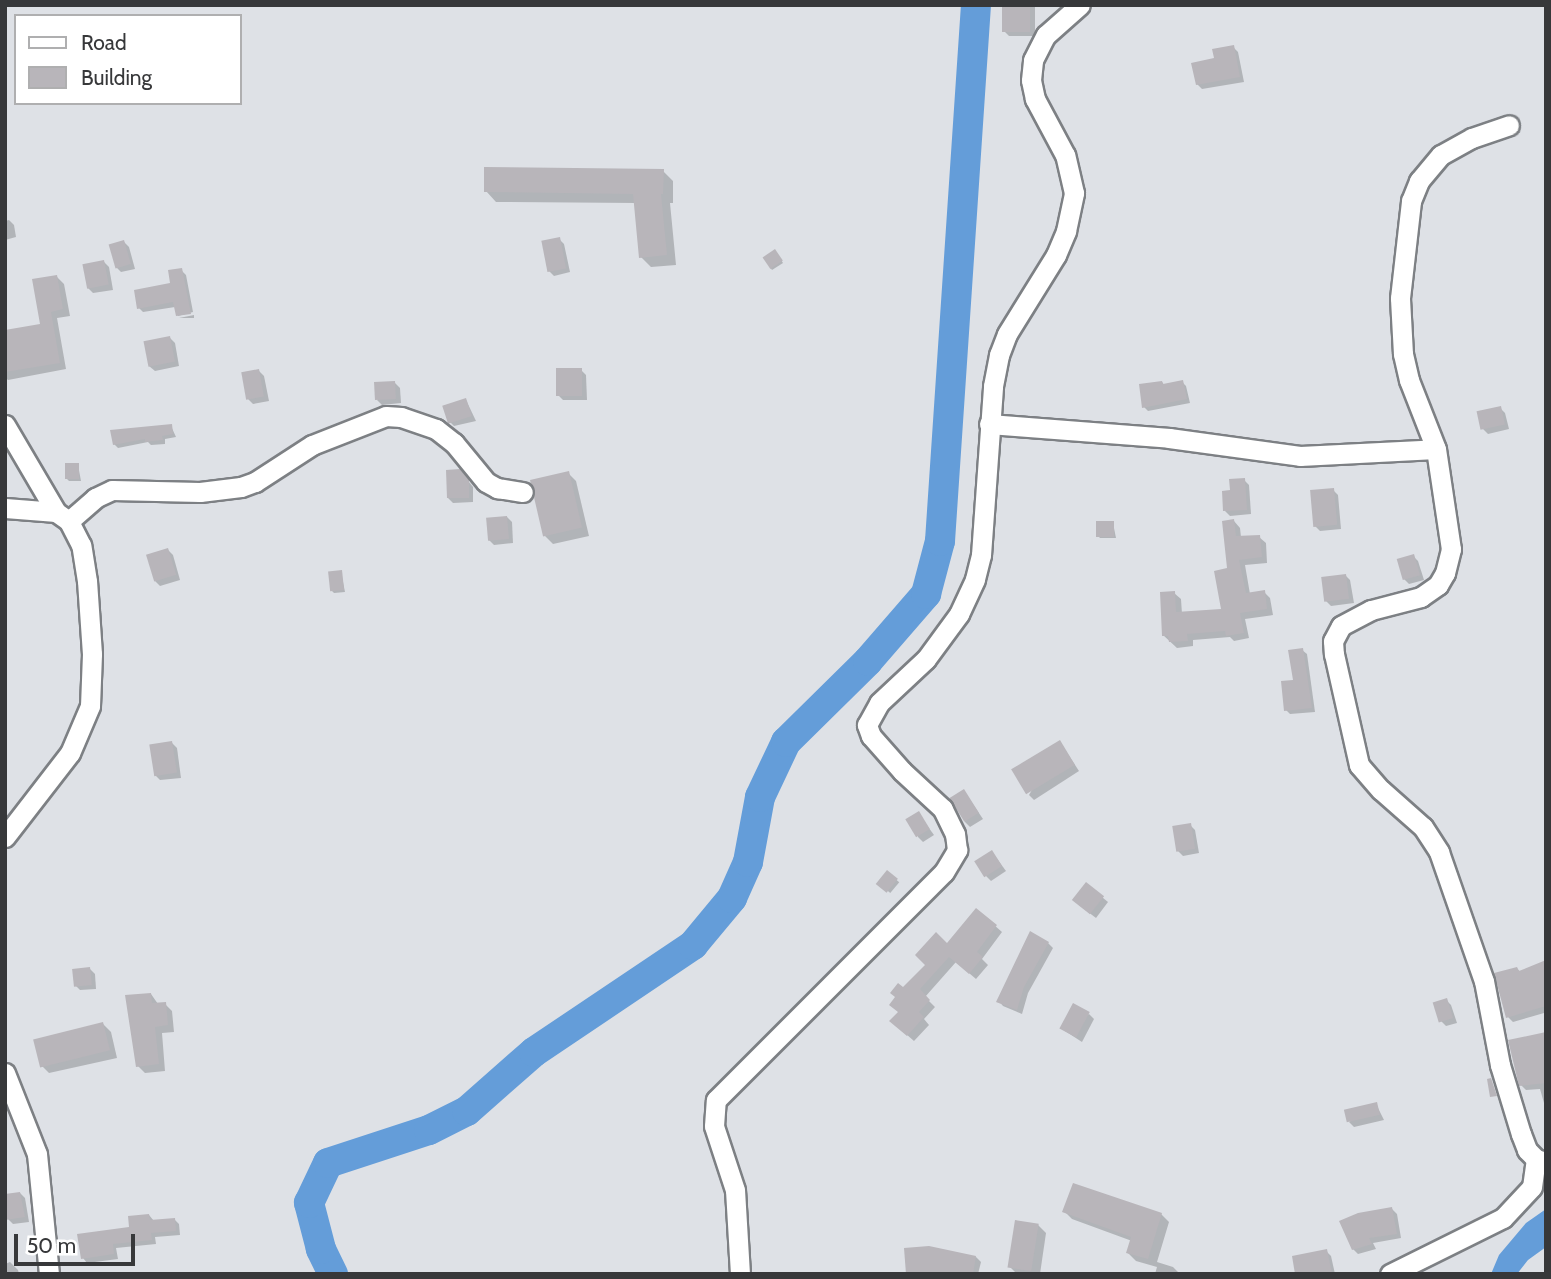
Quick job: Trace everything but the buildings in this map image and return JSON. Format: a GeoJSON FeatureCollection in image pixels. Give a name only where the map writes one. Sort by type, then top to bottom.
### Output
{"type":"FeatureCollection","features":[{"type":"Feature","properties":{"kind":"street"},"geometry":{"type":"LineString","coordinates":[[740,1274],[735,1191],[714,1126],[716,1100],[944,872],[957,850],[955,834],[943,809],[902,771],[871,736],[867,725],[878,703],[926,659],[959,614],[975,579],[981,555],[989,424],[999,355],[1007,334],[1056,255],[1066,231],[1073,201],[1072,175],[1035,99],[1031,80],[1037,48],[1046,36],[1080,5]]}},
{"type":"Feature","properties":{"kind":"street"},"geometry":{"type":"LineString","coordinates":[[1390,1274],[1503,1218],[1532,1188],[1541,1160],[1527,1150],[1518,1124],[1500,1065],[1484,981],[1438,852],[1423,827],[1381,790],[1359,765],[1334,654],[1335,633],[1341,626],[1371,610],[1421,597],[1438,585],[1445,573],[1451,549],[1436,449],[1409,380],[1403,354],[1401,298],[1409,210],[1419,181],[1441,155],[1472,138],[1509,125]]}},
{"type":"Feature","properties":{"kind":"street"},"geometry":{"type":"LineString","coordinates":[[5,508],[63,516],[113,490],[200,492],[241,487],[255,482],[312,444],[386,416],[401,416],[436,429],[454,443],[469,466],[486,482],[498,488],[523,492]]}},
{"type":"Feature","properties":{"kind":"street"},"geometry":{"type":"LineString","coordinates":[[989,424],[1168,438],[1300,456],[1436,449]]}},
{"type":"Feature","properties":{"kind":"street"},"geometry":{"type":"LineString","coordinates":[[5,425],[81,545],[87,581],[92,654],[90,706],[70,753],[5,837]]}},
{"type":"Feature","properties":{"kind":"street"},"geometry":{"type":"LineString","coordinates":[[5,1073],[37,1154],[49,1274]]}},
{"type":"Feature","properties":{"kind":"water"},"geometry":{"type":"Polygon","coordinates":[[[1546,1209],[1546,1247],[1528,1260],[1517,1274],[1491,1274],[1499,1255],[1526,1223],[1546,1209]]]}},
{"type":"Feature","properties":{"kind":"waterway"},"geometry":{"type":"LineString","coordinates":[[333,1274],[321,1249],[309,1203],[328,1163],[429,1130],[467,1111],[534,1052],[693,945],[732,898],[748,862],[760,797],[786,742],[868,661],[926,594],[940,541],[976,5]]}}]}
